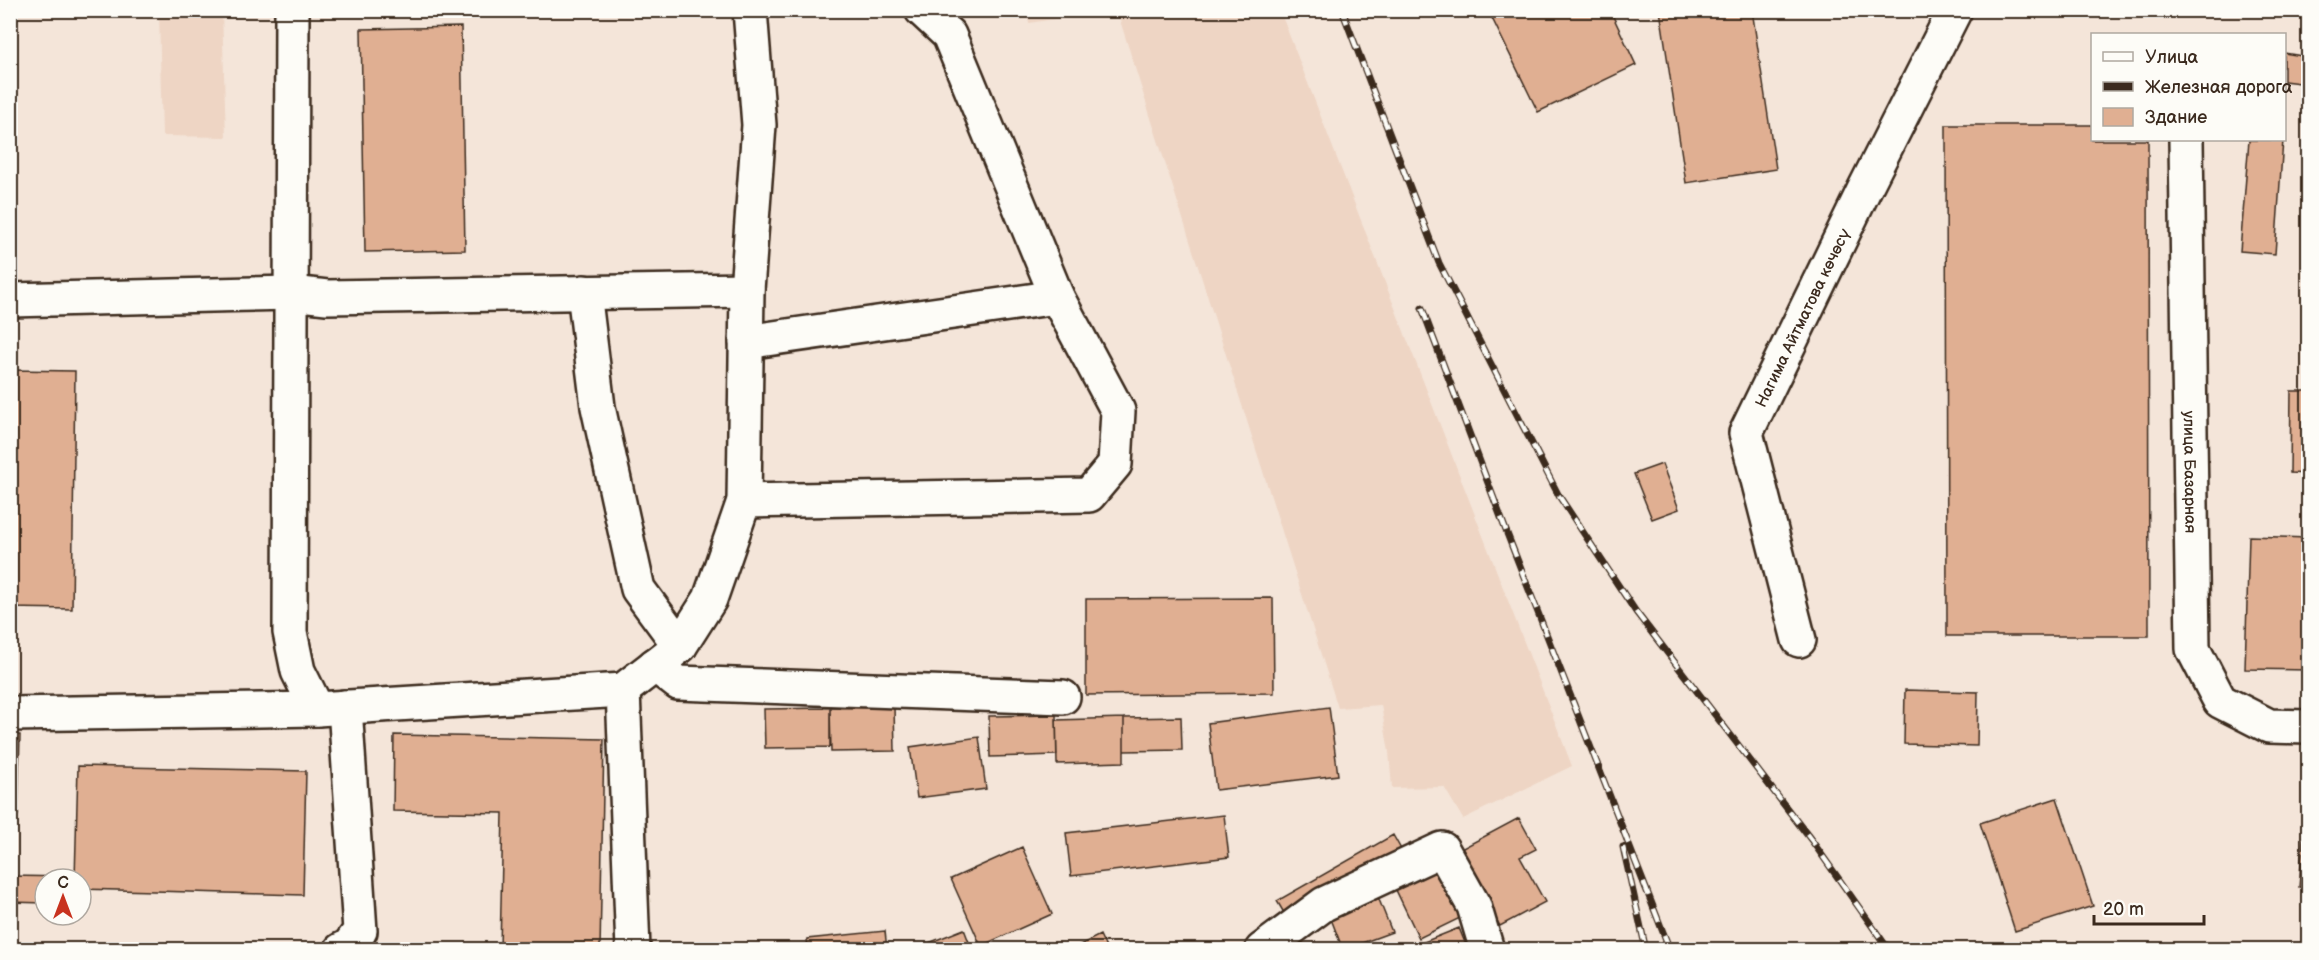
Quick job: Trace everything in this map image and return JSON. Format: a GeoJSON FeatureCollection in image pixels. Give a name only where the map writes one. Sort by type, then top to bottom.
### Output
{"type":"FeatureCollection","features":[{"type":"Feature","properties":{"kind":"street"},"geometry":{"type":"LineString","coordinates":[[292,10],[290,632],[298,671],[331,708],[360,931],[349,946],[341,950]]}},
{"type":"Feature","properties":{"kind":"street"},"geometry":{"type":"LineString","coordinates":[[10,714],[331,708],[623,690],[668,655],[710,599],[744,501],[747,290],[759,125],[750,10]]}},
{"type":"Feature","properties":{"kind":"street"},"geometry":{"type":"LineString","coordinates":[[744,501],[1089,495],[1115,464],[1118,411],[1057,297],[949,35],[922,10]]}},
{"type":"Feature","properties":{"kind":"street","name":"Нагима Айтматова көчөсү"},"geometry":{"type":"LineString","coordinates":[[1799,640],[1746,433],[1864,189],[1955,10]]}},
{"type":"Feature","properties":{"kind":"street","name":"улица Базарная"},"geometry":{"type":"LineString","coordinates":[[2186,141],[2193,649],[2220,701],[2269,726],[2308,727]]}},
{"type":"Feature","properties":{"kind":"street"},"geometry":{"type":"LineString","coordinates":[[10,300],[292,293],[327,297],[747,290]]}},
{"type":"Feature","properties":{"kind":"street"},"geometry":{"type":"LineString","coordinates":[[584,292],[598,407],[638,589],[678,683],[1063,697]]}},
{"type":"Feature","properties":{"kind":"street"},"geometry":{"type":"LineString","coordinates":[[746,342],[1057,297]]}},
{"type":"Feature","properties":{"kind":"street"},"geometry":{"type":"LineString","coordinates":[[623,690],[633,950]]}},
{"type":"Feature","properties":{"kind":"street"},"geometry":{"type":"LineString","coordinates":[[1262,950],[1324,904],[1442,849],[1474,906],[1487,950]]}},
{"type":"Feature","properties":{"kind":"shaded area"},"geometry":{"type":"Polygon","coordinates":[[[1026,10],[1106,10],[1106,11],[1029,23],[1026,10]]]}},
{"type":"Feature","properties":{"kind":"shaded area"},"geometry":{"type":"Polygon","coordinates":[[[159,11],[222,11],[226,137],[162,136],[159,11]]]}},
{"type":"Feature","properties":{"kind":"shaded area"},"geometry":{"type":"Polygon","coordinates":[[[1117,11],[1280,11],[1572,766],[1463,819],[1444,787],[1392,788],[1381,705],[1338,708],[1117,11]]]}},
{"type":"Feature","properties":{"kind":"building"},"geometry":{"type":"Polygon","coordinates":[[[1488,10],[1610,10],[1636,65],[1538,112],[1488,10]]]}},
{"type":"Feature","properties":{"kind":"building"},"geometry":{"type":"Polygon","coordinates":[[[1660,10],[1752,10],[1776,169],[1686,183],[1660,10]]]}},
{"type":"Feature","properties":{"kind":"building"},"geometry":{"type":"Polygon","coordinates":[[[461,27],[465,250],[365,252],[361,29],[461,27]]]}},
{"type":"Feature","properties":{"kind":"building"},"geometry":{"type":"Polygon","coordinates":[[[2286,53],[2308,57],[2308,84],[2286,81],[2286,53]]]}},
{"type":"Feature","properties":{"kind":"building"},"geometry":{"type":"Polygon","coordinates":[[[1946,125],[2091,125],[2091,141],[2148,141],[2149,636],[1947,636],[1946,125]]]}},
{"type":"Feature","properties":{"kind":"building"},"geometry":{"type":"Polygon","coordinates":[[[2249,141],[2283,141],[2275,254],[2240,251],[2249,141]]]}},
{"type":"Feature","properties":{"kind":"building"},"geometry":{"type":"Polygon","coordinates":[[[10,370],[75,371],[72,609],[10,608],[10,370]]]}},
{"type":"Feature","properties":{"kind":"building"},"geometry":{"type":"Polygon","coordinates":[[[2291,391],[2308,391],[2308,474],[2290,473],[2291,391]]]}},
{"type":"Feature","properties":{"kind":"building"},"geometry":{"type":"Polygon","coordinates":[[[1662,464],[1679,509],[1652,519],[1634,474],[1662,464]]]}},
{"type":"Feature","properties":{"kind":"building"},"geometry":{"type":"Polygon","coordinates":[[[2249,536],[2308,538],[2308,670],[2245,669],[2249,536]]]}},
{"type":"Feature","properties":{"kind":"building"},"geometry":{"type":"Polygon","coordinates":[[[1273,598],[1274,693],[1086,695],[1086,599],[1273,598]]]}},
{"type":"Feature","properties":{"kind":"building"},"geometry":{"type":"Polygon","coordinates":[[[1905,690],[1978,692],[1977,746],[1904,744],[1905,690]]]}},
{"type":"Feature","properties":{"kind":"building"},"geometry":{"type":"Polygon","coordinates":[[[894,707],[895,751],[831,752],[830,708],[894,707]]]}},
{"type":"Feature","properties":{"kind":"building"},"geometry":{"type":"Polygon","coordinates":[[[1329,707],[1338,775],[1216,790],[1208,723],[1329,707]]]}},
{"type":"Feature","properties":{"kind":"building"},"geometry":{"type":"Polygon","coordinates":[[[830,708],[830,747],[765,748],[764,709],[830,708]]]}},
{"type":"Feature","properties":{"kind":"building"},"geometry":{"type":"Polygon","coordinates":[[[1056,715],[1057,755],[990,757],[989,716],[1056,715]]]}},
{"type":"Feature","properties":{"kind":"building"},"geometry":{"type":"Polygon","coordinates":[[[1181,717],[1182,750],[1124,751],[1124,718],[1181,717]]]}},
{"type":"Feature","properties":{"kind":"building"},"geometry":{"type":"Polygon","coordinates":[[[1124,718],[1124,762],[1057,764],[1056,720],[1124,718]]]}},
{"type":"Feature","properties":{"kind":"building"},"geometry":{"type":"Polygon","coordinates":[[[10,735],[20,735],[18,815],[10,814],[10,735]]]}},
{"type":"Feature","properties":{"kind":"building"},"geometry":{"type":"Polygon","coordinates":[[[394,735],[604,739],[600,950],[500,950],[503,813],[393,811],[394,735]]]}},
{"type":"Feature","properties":{"kind":"building"},"geometry":{"type":"Polygon","coordinates":[[[979,737],[986,789],[917,798],[910,747],[979,737]]]}},
{"type":"Feature","properties":{"kind":"building"},"geometry":{"type":"Polygon","coordinates":[[[78,766],[306,771],[303,895],[93,889],[93,867],[75,867],[78,766]]]}},
{"type":"Feature","properties":{"kind":"building"},"geometry":{"type":"Polygon","coordinates":[[[2308,778],[2308,888],[2299,887],[2308,778]]]}},
{"type":"Feature","properties":{"kind":"building"},"geometry":{"type":"Polygon","coordinates":[[[2057,798],[2093,906],[2015,931],[1980,823],[2057,798]]]}},
{"type":"Feature","properties":{"kind":"building"},"geometry":{"type":"Polygon","coordinates":[[[1224,815],[1229,857],[1071,876],[1066,833],[1224,815]]]}},
{"type":"Feature","properties":{"kind":"building"},"geometry":{"type":"Polygon","coordinates":[[[1519,818],[1536,849],[1520,857],[1545,902],[1500,926],[1459,850],[1519,818]]]}},
{"type":"Feature","properties":{"kind":"building"},"geometry":{"type":"Polygon","coordinates":[[[1393,835],[1403,853],[1287,918],[1277,901],[1393,835]]]}},
{"type":"Feature","properties":{"kind":"building"},"geometry":{"type":"Polygon","coordinates":[[[1022,847],[1052,914],[981,946],[951,879],[1022,847]]]}},
{"type":"Feature","properties":{"kind":"building"},"geometry":{"type":"Polygon","coordinates":[[[1437,870],[1460,918],[1419,938],[1396,890],[1437,870]]]}},
{"type":"Feature","properties":{"kind":"building"},"geometry":{"type":"Polygon","coordinates":[[[10,876],[33,876],[33,903],[10,902],[10,876]]]}},
{"type":"Feature","properties":{"kind":"building"},"geometry":{"type":"Polygon","coordinates":[[[1374,887],[1392,932],[1343,950],[1326,906],[1374,887]]]}},
{"type":"Feature","properties":{"kind":"building"},"geometry":{"type":"Polygon","coordinates":[[[1459,928],[1468,950],[1404,950],[1459,928]]]}},
{"type":"Feature","properties":{"kind":"building"},"geometry":{"type":"Polygon","coordinates":[[[964,929],[972,950],[911,950],[964,929]]]}},
{"type":"Feature","properties":{"kind":"building"},"geometry":{"type":"Polygon","coordinates":[[[885,931],[887,950],[808,950],[807,939],[885,931]]]}},
{"type":"Feature","properties":{"kind":"building"},"geometry":{"type":"Polygon","coordinates":[[[1100,935],[1107,950],[1070,950],[1100,935]]]}},
{"type":"Feature","properties":{"kind":"railway"},"geometry":{"type":"LineString","coordinates":[[1342,10],[1439,263],[1559,496],[1636,612],[1812,841],[1889,950]]}},
{"type":"Feature","properties":{"kind":"railway"},"geometry":{"type":"LineString","coordinates":[[1422,308],[1508,536],[1670,950]]}},
{"type":"Feature","properties":{"kind":"railway"},"geometry":{"type":"LineString","coordinates":[[1623,847],[1646,950]]}}]}
